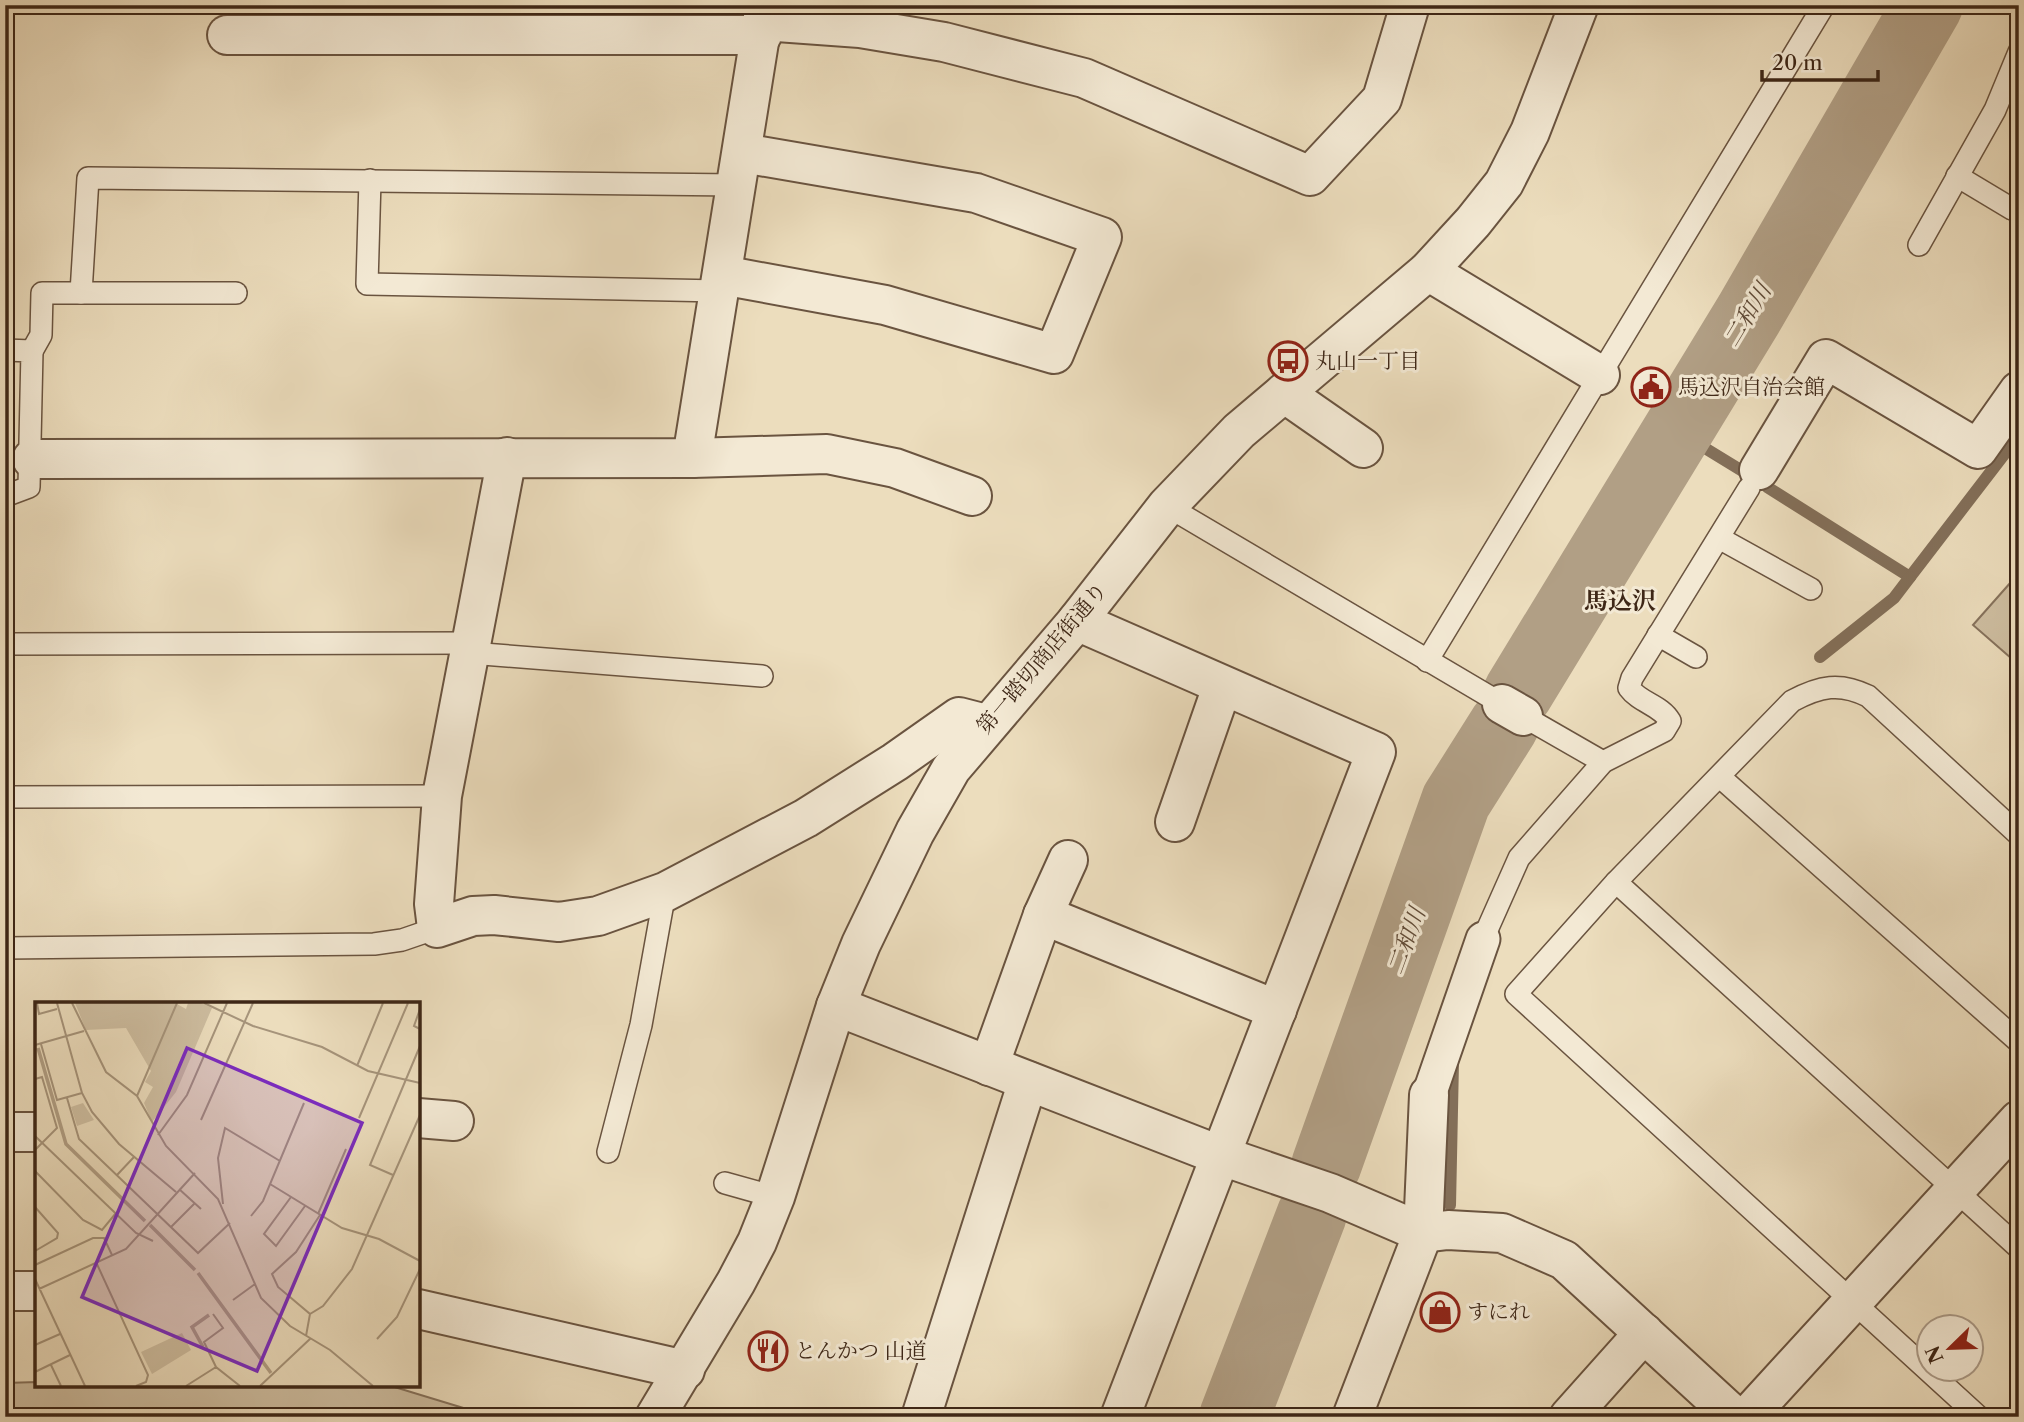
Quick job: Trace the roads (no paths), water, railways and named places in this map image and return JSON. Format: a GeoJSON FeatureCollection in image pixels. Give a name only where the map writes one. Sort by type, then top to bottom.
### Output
{"type":"FeatureCollection","features":[{"type":"Feature","properties":{"kind":"street"},"geometry":{"type":"LineString","coordinates":[[227,35],[763,20],[860,28],[944,42],[1084,78],[1310,176],[1382,99],[1410,5]]}},
{"type":"Feature","properties":{"kind":"street","name":"第一踏切商店街通り"},"geometry":{"type":"LineString","coordinates":[[655,1417],[736,1282],[775,1197],[836,1006],[861,944],[915,832],[951,769],[986,724],[1077,621],[1167,506],[1239,430],[1427,271],[1504,183],[1530,132],[1579,5]]}},
{"type":"Feature","properties":{"kind":"street"},"geometry":{"type":"LineString","coordinates":[[692,458],[763,20]]}},
{"type":"Feature","properties":{"kind":"street"},"geometry":{"type":"LineString","coordinates":[[721,283],[885,304],[1054,354],[1102,237],[976,193],[740,169]]}},
{"type":"Feature","properties":{"kind":"street"},"geometry":{"type":"LineString","coordinates":[[1427,271],[1600,375]]}},
{"type":"Feature","properties":{"kind":"street"},"geometry":{"type":"LineString","coordinates":[[1754,479],[1826,359],[1978,449],[2019,391]]}},
{"type":"Feature","properties":{"kind":"street"},"geometry":{"type":"LineString","coordinates":[[1284,393],[1363,447]]}},
{"type":"Feature","properties":{"kind":"street"},"geometry":{"type":"LineString","coordinates":[[32,459],[837,456],[895,468],[972,496]]}},
{"type":"Feature","properties":{"kind":"street"},"geometry":{"type":"LineString","coordinates":[[507,457],[442,796],[434,904],[437,928],[472,916],[494,915],[559,922],[598,916],[665,892],[806,818],[895,762],[959,717],[986,724]]}},
{"type":"Feature","properties":{"kind":"street"},"geometry":{"type":"LineString","coordinates":[[1077,621],[1222,687],[1376,752],[1120,1417]]}},
{"type":"Feature","properties":{"kind":"street"},"geometry":{"type":"LineString","coordinates":[[1175,822],[1222,687]]}},
{"type":"Feature","properties":{"kind":"street"},"geometry":{"type":"LineString","coordinates":[[989,1066],[1043,915],[1068,860]]}},
{"type":"Feature","properties":{"kind":"street"},"geometry":{"type":"LineString","coordinates":[[1043,915],[1277,1010]]}},
{"type":"Feature","properties":{"kind":"street"},"geometry":{"type":"LineString","coordinates":[[1352,1417],[1423,1233],[1429,1095],[1483,939]]}},
{"type":"Feature","properties":{"kind":"street"},"geometry":{"type":"LineString","coordinates":[[836,1006],[1219,1155],[1315,1188],[1423,1233],[1448,1230],[1502,1233],[1564,1260],[1735,1417]]}},
{"type":"Feature","properties":{"kind":"street"},"geometry":{"type":"LineString","coordinates":[[921,1417],[1028,1081]]}},
{"type":"Feature","properties":{"kind":"street"},"geometry":{"type":"LineString","coordinates":[[1747,1417],[2019,1120]]}},
{"type":"Feature","properties":{"kind":"street"},"geometry":{"type":"LineString","coordinates":[[5,1132],[35,1132]]}},
{"type":"Feature","properties":{"kind":"street"},"geometry":{"type":"LineString","coordinates":[[5,1292],[35,1291]]}},
{"type":"Feature","properties":{"kind":"street"},"geometry":{"type":"LineString","coordinates":[[420,1309],[685,1370]]}},
{"type":"Feature","properties":{"kind":"street"},"geometry":{"type":"LineString","coordinates":[[1569,1417],[1644,1333]]}},
{"type":"Feature","properties":{"kind":"lane"},"geometry":{"type":"LineString","coordinates":[[1427,661],[1824,5]]}},
{"type":"Feature","properties":{"kind":"lane"},"geometry":{"type":"LineString","coordinates":[[1919,245],[1995,110],[2019,52]]}},
{"type":"Feature","properties":{"kind":"lane"},"geometry":{"type":"LineString","coordinates":[[81,293],[88,178],[370,180],[740,169]]}},
{"type":"Feature","properties":{"kind":"lane"},"geometry":{"type":"LineString","coordinates":[[1957,176],[2012,209]]}},
{"type":"Feature","properties":{"kind":"lane"},"geometry":{"type":"LineString","coordinates":[[370,180],[367,284],[721,283]]}},
{"type":"Feature","properties":{"kind":"lane"},"geometry":{"type":"LineString","coordinates":[[5,496],[29,487],[32,459],[32,351],[41,335],[42,293],[236,293]]}},
{"type":"Feature","properties":{"kind":"lane"},"geometry":{"type":"LineString","coordinates":[[5,350],[32,351]]}},
{"type":"Feature","properties":{"kind":"lane"},"geometry":{"type":"LineString","coordinates":[[1483,939],[1519,858],[1603,762],[1664,731],[1670,721],[1665,713],[1634,696],[1629,688],[1632,678],[1754,479]]}},
{"type":"Feature","properties":{"kind":"lane"},"geometry":{"type":"LineString","coordinates":[[1167,506],[1603,762]]}},
{"type":"Feature","properties":{"kind":"lane"},"geometry":{"type":"LineString","coordinates":[[1719,538],[1811,589]]}},
{"type":"Feature","properties":{"kind":"lane"},"geometry":{"type":"LineString","coordinates":[[1658,635],[1696,657]]}},
{"type":"Feature","properties":{"kind":"lane"},"geometry":{"type":"LineString","coordinates":[[5,644],[472,648],[762,676]]}},
{"type":"Feature","properties":{"kind":"lane"},"geometry":{"type":"LineString","coordinates":[[1979,1417],[1516,994],[1616,881],[1792,701],[1829,686],[1850,687],[1868,696],[2019,835]]}},
{"type":"Feature","properties":{"kind":"lane"},"geometry":{"type":"LineString","coordinates":[[1720,777],[2019,1042]]}},
{"type":"Feature","properties":{"kind":"lane"},"geometry":{"type":"LineString","coordinates":[[5,797],[442,796]]}},
{"type":"Feature","properties":{"kind":"lane"},"geometry":{"type":"LineString","coordinates":[[1616,881],[2019,1248]]}},
{"type":"Feature","properties":{"kind":"lane"},"geometry":{"type":"LineString","coordinates":[[608,1152],[640,1025],[665,892]]}},
{"type":"Feature","properties":{"kind":"lane"},"geometry":{"type":"LineString","coordinates":[[5,948],[374,944],[402,940],[437,928]]}},
{"type":"Feature","properties":{"kind":"lane"},"geometry":{"type":"LineString","coordinates":[[725,1183],[775,1197]]}},
{"type":"Feature","properties":{"kind":"waterway","name":"二和川"},"geometry":{"type":"LineString","coordinates":[[1518,693],[1749,314],[1928,5]]}},
{"type":"Feature","properties":{"kind":"waterway"},"geometry":{"type":"LineString","coordinates":[[1677,431],[1744,472]]}},
{"type":"Feature","properties":{"kind":"waterway"},"geometry":{"type":"LineString","coordinates":[[1767,487],[1910,577],[2019,435]]}},
{"type":"Feature","properties":{"kind":"waterway"},"geometry":{"type":"LineString","coordinates":[[1820,657],[1894,598],[1910,577]]}},
{"type":"Feature","properties":{"kind":"waterway","name":"二和川"},"geometry":{"type":"LineString","coordinates":[[1326,1166],[1456,801],[1504,725]]}},
{"type":"Feature","properties":{"kind":"waterway"},"geometry":{"type":"LineString","coordinates":[[1450,1205],[1453,1062]]}},
{"type":"Feature","properties":{"kind":"waterway","name":"二和川"},"geometry":{"type":"LineString","coordinates":[[1234,1417],[1312,1214]]}},
{"type":"Feature","properties":{"kind":"place","name":"丸山一丁目"},"geometry":{"type":"Point","coordinates":[1288,361]}},
{"type":"Feature","properties":{"kind":"place","name":"馬込沢自治会館"},"geometry":{"type":"Point","coordinates":[1651,387]}},
{"type":"Feature","properties":{"kind":"place","name":"すにれ"},"geometry":{"type":"Point","coordinates":[1440,1312]}},
{"type":"Feature","properties":{"kind":"place","name":"とんかつ 山道"},"geometry":{"type":"Point","coordinates":[768,1351]}},
{"type":"Feature","properties":{"kind":"district","name":"馬込沢"},"geometry":{"type":"Point","coordinates":[1620,601]}}]}
